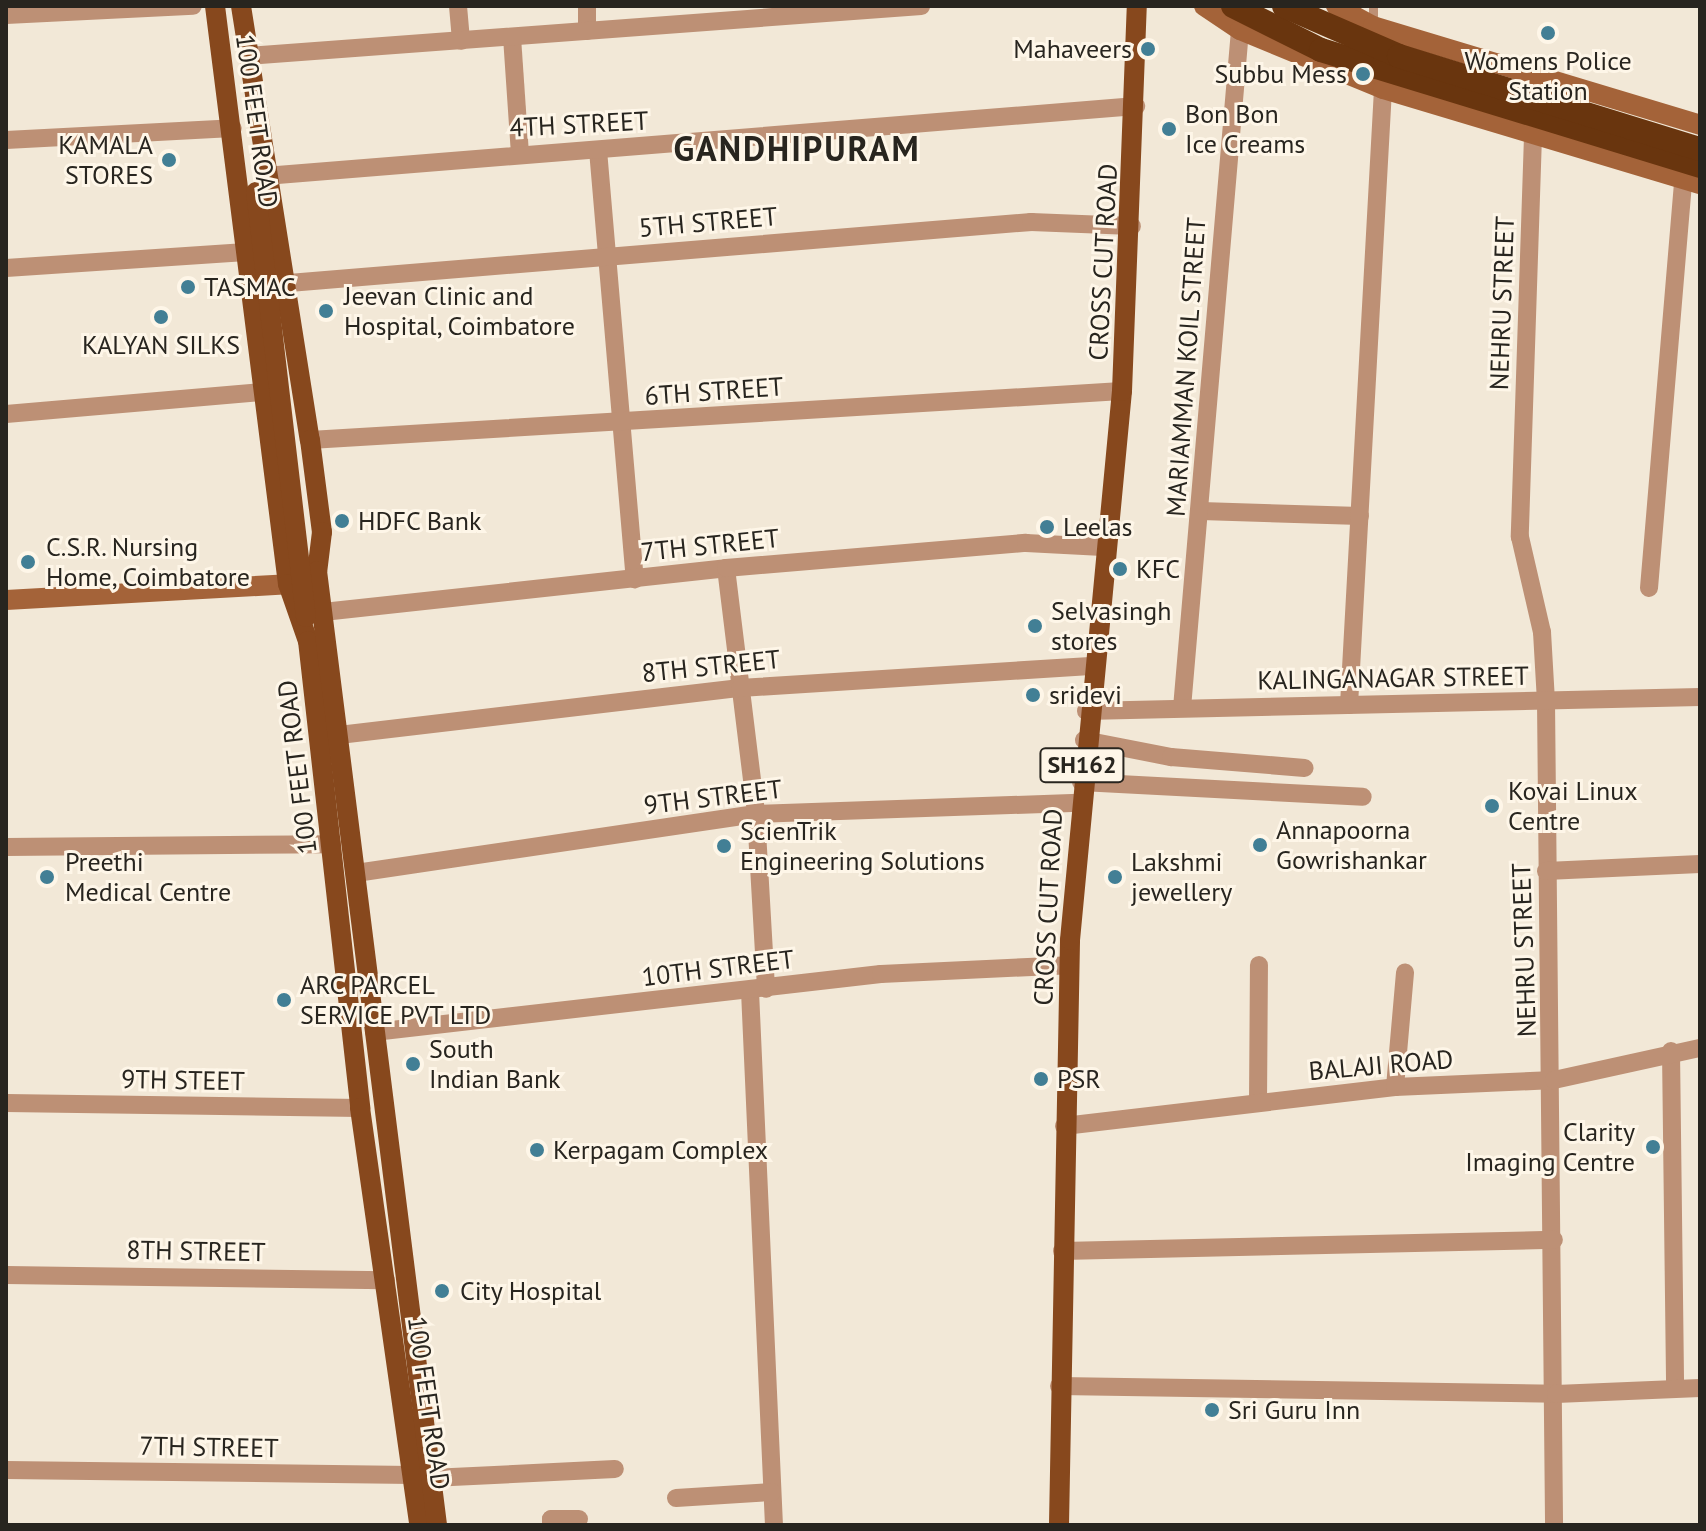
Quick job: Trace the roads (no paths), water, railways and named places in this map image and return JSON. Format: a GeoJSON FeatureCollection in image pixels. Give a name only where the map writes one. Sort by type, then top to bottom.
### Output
{"type":"FeatureCollection","features":[{"type":"Feature","properties":{"kind":"highway"},"geometry":{"type":"LineString","coordinates":[[1233,6],[1321,50],[1694,176]]}},
{"type":"Feature","properties":{"kind":"highway"},"geometry":{"type":"LineString","coordinates":[[1284,6],[1399,56],[1700,149]]}},
{"type":"Feature","properties":{"kind":"main road","name":"100 FEET ROAD"},"geometry":{"type":"LineString","coordinates":[[215,6],[265,392],[302,578],[360,1108],[386,1280],[422,1477],[437,1525]]}},
{"type":"Feature","properties":{"kind":"main road"},"geometry":{"type":"LineString","coordinates":[[228,6],[271,296],[302,578]]}},
{"type":"Feature","properties":{"kind":"main road","name":"100 FEET ROAD"},"geometry":{"type":"LineString","coordinates":[[241,6],[265,176],[289,283],[322,532],[302,578]]}},
{"type":"Feature","properties":{"kind":"main road","name":"CROSS CUT ROAD"},"geometry":{"type":"LineString","coordinates":[[1059,1525],[1059,1386],[1069,965],[1090,666],[1122,391],[1132,226],[1137,6]]}},
{"type":"Feature","properties":{"kind":"main road"},"geometry":{"type":"LineString","coordinates":[[271,296],[285,326],[311,537],[302,578]]}},
{"type":"Feature","properties":{"kind":"main road","name":"100 FEET ROAD"},"geometry":{"type":"LineString","coordinates":[[302,578],[323,612],[339,735],[422,1477],[419,1525]]}},
{"type":"Feature","properties":{"kind":"street"},"geometry":{"type":"LineString","coordinates":[[6,15],[193,6]]}},
{"type":"Feature","properties":{"kind":"street"},"geometry":{"type":"LineString","coordinates":[[458,6],[461,41]]}},
{"type":"Feature","properties":{"kind":"street"},"geometry":{"type":"LineString","coordinates":[[587,6],[587,31]]}},
{"type":"Feature","properties":{"kind":"street"},"geometry":{"type":"LineString","coordinates":[[247,56],[921,6]]}},
{"type":"Feature","properties":{"kind":"street"},"geometry":{"type":"LineString","coordinates":[[1204,6],[1240,30],[1383,89],[1533,136],[1694,176],[1649,588]]}},
{"type":"Feature","properties":{"kind":"street"},"geometry":{"type":"LineString","coordinates":[[1336,6],[1700,125]]}},
{"type":"Feature","properties":{"kind":"street","name":"MARIAMMAN KOIL STREET"},"geometry":{"type":"LineString","coordinates":[[1182,708],[1240,30]]}},
{"type":"Feature","properties":{"kind":"street"},"geometry":{"type":"LineString","coordinates":[[512,37],[520,153]]}},
{"type":"Feature","properties":{"kind":"street"},"geometry":{"type":"LineString","coordinates":[[1349,705],[1383,89]]}},
{"type":"Feature","properties":{"kind":"street","name":"4TH STREET"},"geometry":{"type":"LineString","coordinates":[[265,176],[520,153],[598,150],[1136,106]]}},
{"type":"Feature","properties":{"kind":"street"},"geometry":{"type":"LineString","coordinates":[[6,140],[233,128]]}},
{"type":"Feature","properties":{"kind":"street","name":"NEHRU STREET"},"geometry":{"type":"LineString","coordinates":[[1533,136],[1520,537],[1542,632],[1546,701],[1546,871],[1554,1080],[1554,1525]]}},
{"type":"Feature","properties":{"kind":"street"},"geometry":{"type":"LineString","coordinates":[[598,150],[635,579]]}},
{"type":"Feature","properties":{"kind":"street","name":"5TH STREET"},"geometry":{"type":"LineString","coordinates":[[289,283],[1031,222],[1132,226]]}},
{"type":"Feature","properties":{"kind":"street"},"geometry":{"type":"LineString","coordinates":[[6,268],[249,252]]}},
{"type":"Feature","properties":{"kind":"street","name":"6TH STREET"},"geometry":{"type":"LineString","coordinates":[[310,440],[620,424],[1122,391]]}},
{"type":"Feature","properties":{"kind":"street"},"geometry":{"type":"LineString","coordinates":[[6,414],[265,392]]}},
{"type":"Feature","properties":{"kind":"street"},"geometry":{"type":"LineString","coordinates":[[1201,511],[1360,516]]}},
{"type":"Feature","properties":{"kind":"street","name":"7TH STREET"},"geometry":{"type":"LineString","coordinates":[[323,612],[726,568],[1026,543],[1103,547]]}},
{"type":"Feature","properties":{"kind":"street"},"geometry":{"type":"LineString","coordinates":[[726,568],[756,814],[758,990],[774,1525]]}},
{"type":"Feature","properties":{"kind":"street"},"geometry":{"type":"LineString","coordinates":[[6,600],[302,578]]}},
{"type":"Feature","properties":{"kind":"street","name":"8TH STREET"},"geometry":{"type":"LineString","coordinates":[[339,735],[740,688],[1090,666]]}},
{"type":"Feature","properties":{"kind":"street","name":"KALINGANAGAR STREET"},"geometry":{"type":"LineString","coordinates":[[1086,711],[1700,697]]}},
{"type":"Feature","properties":{"kind":"street"},"geometry":{"type":"LineString","coordinates":[[1084,740],[1171,757],[1305,768]]}},
{"type":"Feature","properties":{"kind":"street","name":"9TH STREET"},"geometry":{"type":"LineString","coordinates":[[356,873],[756,814],[1080,793],[1363,797]]}},
{"type":"Feature","properties":{"kind":"street"},"geometry":{"type":"LineString","coordinates":[[6,847],[332,844]]}},
{"type":"Feature","properties":{"kind":"street"},"geometry":{"type":"LineString","coordinates":[[1546,871],[1700,864]]}},
{"type":"Feature","properties":{"kind":"street","name":"10TH STREET"},"geometry":{"type":"LineString","coordinates":[[374,1032],[881,974],[1069,965]]}},
{"type":"Feature","properties":{"kind":"street"},"geometry":{"type":"LineString","coordinates":[[1258,1103],[1259,965]]}},
{"type":"Feature","properties":{"kind":"street"},"geometry":{"type":"LineString","coordinates":[[1395,1087],[1405,972]]}},
{"type":"Feature","properties":{"kind":"street","name":"BALAJI ROAD"},"geometry":{"type":"LineString","coordinates":[[1064,1126],[1395,1087],[1554,1080],[1671,1051],[1700,1048]]}},
{"type":"Feature","properties":{"kind":"street"},"geometry":{"type":"LineString","coordinates":[[1671,1051],[1675,1387]]}},
{"type":"Feature","properties":{"kind":"street","name":"9TH STEET"},"geometry":{"type":"LineString","coordinates":[[6,1103],[360,1108]]}},
{"type":"Feature","properties":{"kind":"street"},"geometry":{"type":"LineString","coordinates":[[1062,1251],[1554,1240]]}},
{"type":"Feature","properties":{"kind":"street","name":"8TH STREET"},"geometry":{"type":"LineString","coordinates":[[6,1275],[386,1280]]}},
{"type":"Feature","properties":{"kind":"street"},"geometry":{"type":"LineString","coordinates":[[1059,1386],[1556,1394],[1700,1388]]}},
{"type":"Feature","properties":{"kind":"street","name":"7TH STREET"},"geometry":{"type":"LineString","coordinates":[[6,1470],[422,1477],[615,1469]]}},
{"type":"Feature","properties":{"kind":"street"},"geometry":{"type":"LineString","coordinates":[[676,1498],[772,1492]]}},
{"type":"Feature","properties":{"kind":"street"},"geometry":{"type":"LineString","coordinates":[[551,1525],[551,1519],[579,1519]]}},
{"type":"Feature","properties":{"kind":"place","name":"Womens Police Station"},"geometry":{"type":"Point","coordinates":[1548,33]}},
{"type":"Feature","properties":{"kind":"place","name":"Mahaveers"},"geometry":{"type":"Point","coordinates":[1148,49]}},
{"type":"Feature","properties":{"kind":"place","name":"Subbu Mess"},"geometry":{"type":"Point","coordinates":[1363,74]}},
{"type":"Feature","properties":{"kind":"place","name":"Bon Bon Ice Creams"},"geometry":{"type":"Point","coordinates":[1169,129]}},
{"type":"Feature","properties":{"kind":"place","name":"KAMALA STORES"},"geometry":{"type":"Point","coordinates":[169,160]}},
{"type":"Feature","properties":{"kind":"place","name":"TASMAC"},"geometry":{"type":"Point","coordinates":[188,287]}},
{"type":"Feature","properties":{"kind":"place","name":"Jeevan Clinic and Hospital, Coimbatore"},"geometry":{"type":"Point","coordinates":[326,311]}},
{"type":"Feature","properties":{"kind":"place","name":"KALYAN SILKS"},"geometry":{"type":"Point","coordinates":[161,317]}},
{"type":"Feature","properties":{"kind":"place","name":"HDFC Bank"},"geometry":{"type":"Point","coordinates":[342,521]}},
{"type":"Feature","properties":{"kind":"place","name":"Leelas"},"geometry":{"type":"Point","coordinates":[1047,527]}},
{"type":"Feature","properties":{"kind":"place","name":"C.S.R. Nursing Home, Coimbatore"},"geometry":{"type":"Point","coordinates":[28,562]}},
{"type":"Feature","properties":{"kind":"place","name":"KFC"},"geometry":{"type":"Point","coordinates":[1120,569]}},
{"type":"Feature","properties":{"kind":"place","name":"Selvasingh stores"},"geometry":{"type":"Point","coordinates":[1035,626]}},
{"type":"Feature","properties":{"kind":"place","name":"sridevi"},"geometry":{"type":"Point","coordinates":[1033,695]}},
{"type":"Feature","properties":{"kind":"place","name":"Kovai Linux Centre"},"geometry":{"type":"Point","coordinates":[1492,806]}},
{"type":"Feature","properties":{"kind":"place","name":"Annapoorna Gowrishankar"},"geometry":{"type":"Point","coordinates":[1260,845]}},
{"type":"Feature","properties":{"kind":"place","name":"ScienTrik Engineering Solutions"},"geometry":{"type":"Point","coordinates":[724,846]}},
{"type":"Feature","properties":{"kind":"place","name":"Preethi Medical Centre"},"geometry":{"type":"Point","coordinates":[47,877]}},
{"type":"Feature","properties":{"kind":"place","name":"Lakshmi jewellery"},"geometry":{"type":"Point","coordinates":[1115,877]}},
{"type":"Feature","properties":{"kind":"place","name":"ARC PARCEL SERVICE PVT LTD"},"geometry":{"type":"Point","coordinates":[284,1000]}},
{"type":"Feature","properties":{"kind":"place","name":"South Indian Bank"},"geometry":{"type":"Point","coordinates":[413,1064]}},
{"type":"Feature","properties":{"kind":"place","name":"PSR"},"geometry":{"type":"Point","coordinates":[1041,1079]}},
{"type":"Feature","properties":{"kind":"place","name":"Clarity Imaging Centre"},"geometry":{"type":"Point","coordinates":[1653,1147]}},
{"type":"Feature","properties":{"kind":"place","name":"Kerpagam Complex"},"geometry":{"type":"Point","coordinates":[537,1150]}},
{"type":"Feature","properties":{"kind":"place","name":"City Hospital"},"geometry":{"type":"Point","coordinates":[442,1291]}},
{"type":"Feature","properties":{"kind":"place","name":"Sri Guru Inn"},"geometry":{"type":"Point","coordinates":[1212,1410]}},
{"type":"Feature","properties":{"kind":"district","name":"GANDHIPURAM"},"geometry":{"type":"Point","coordinates":[797,149]}}]}
